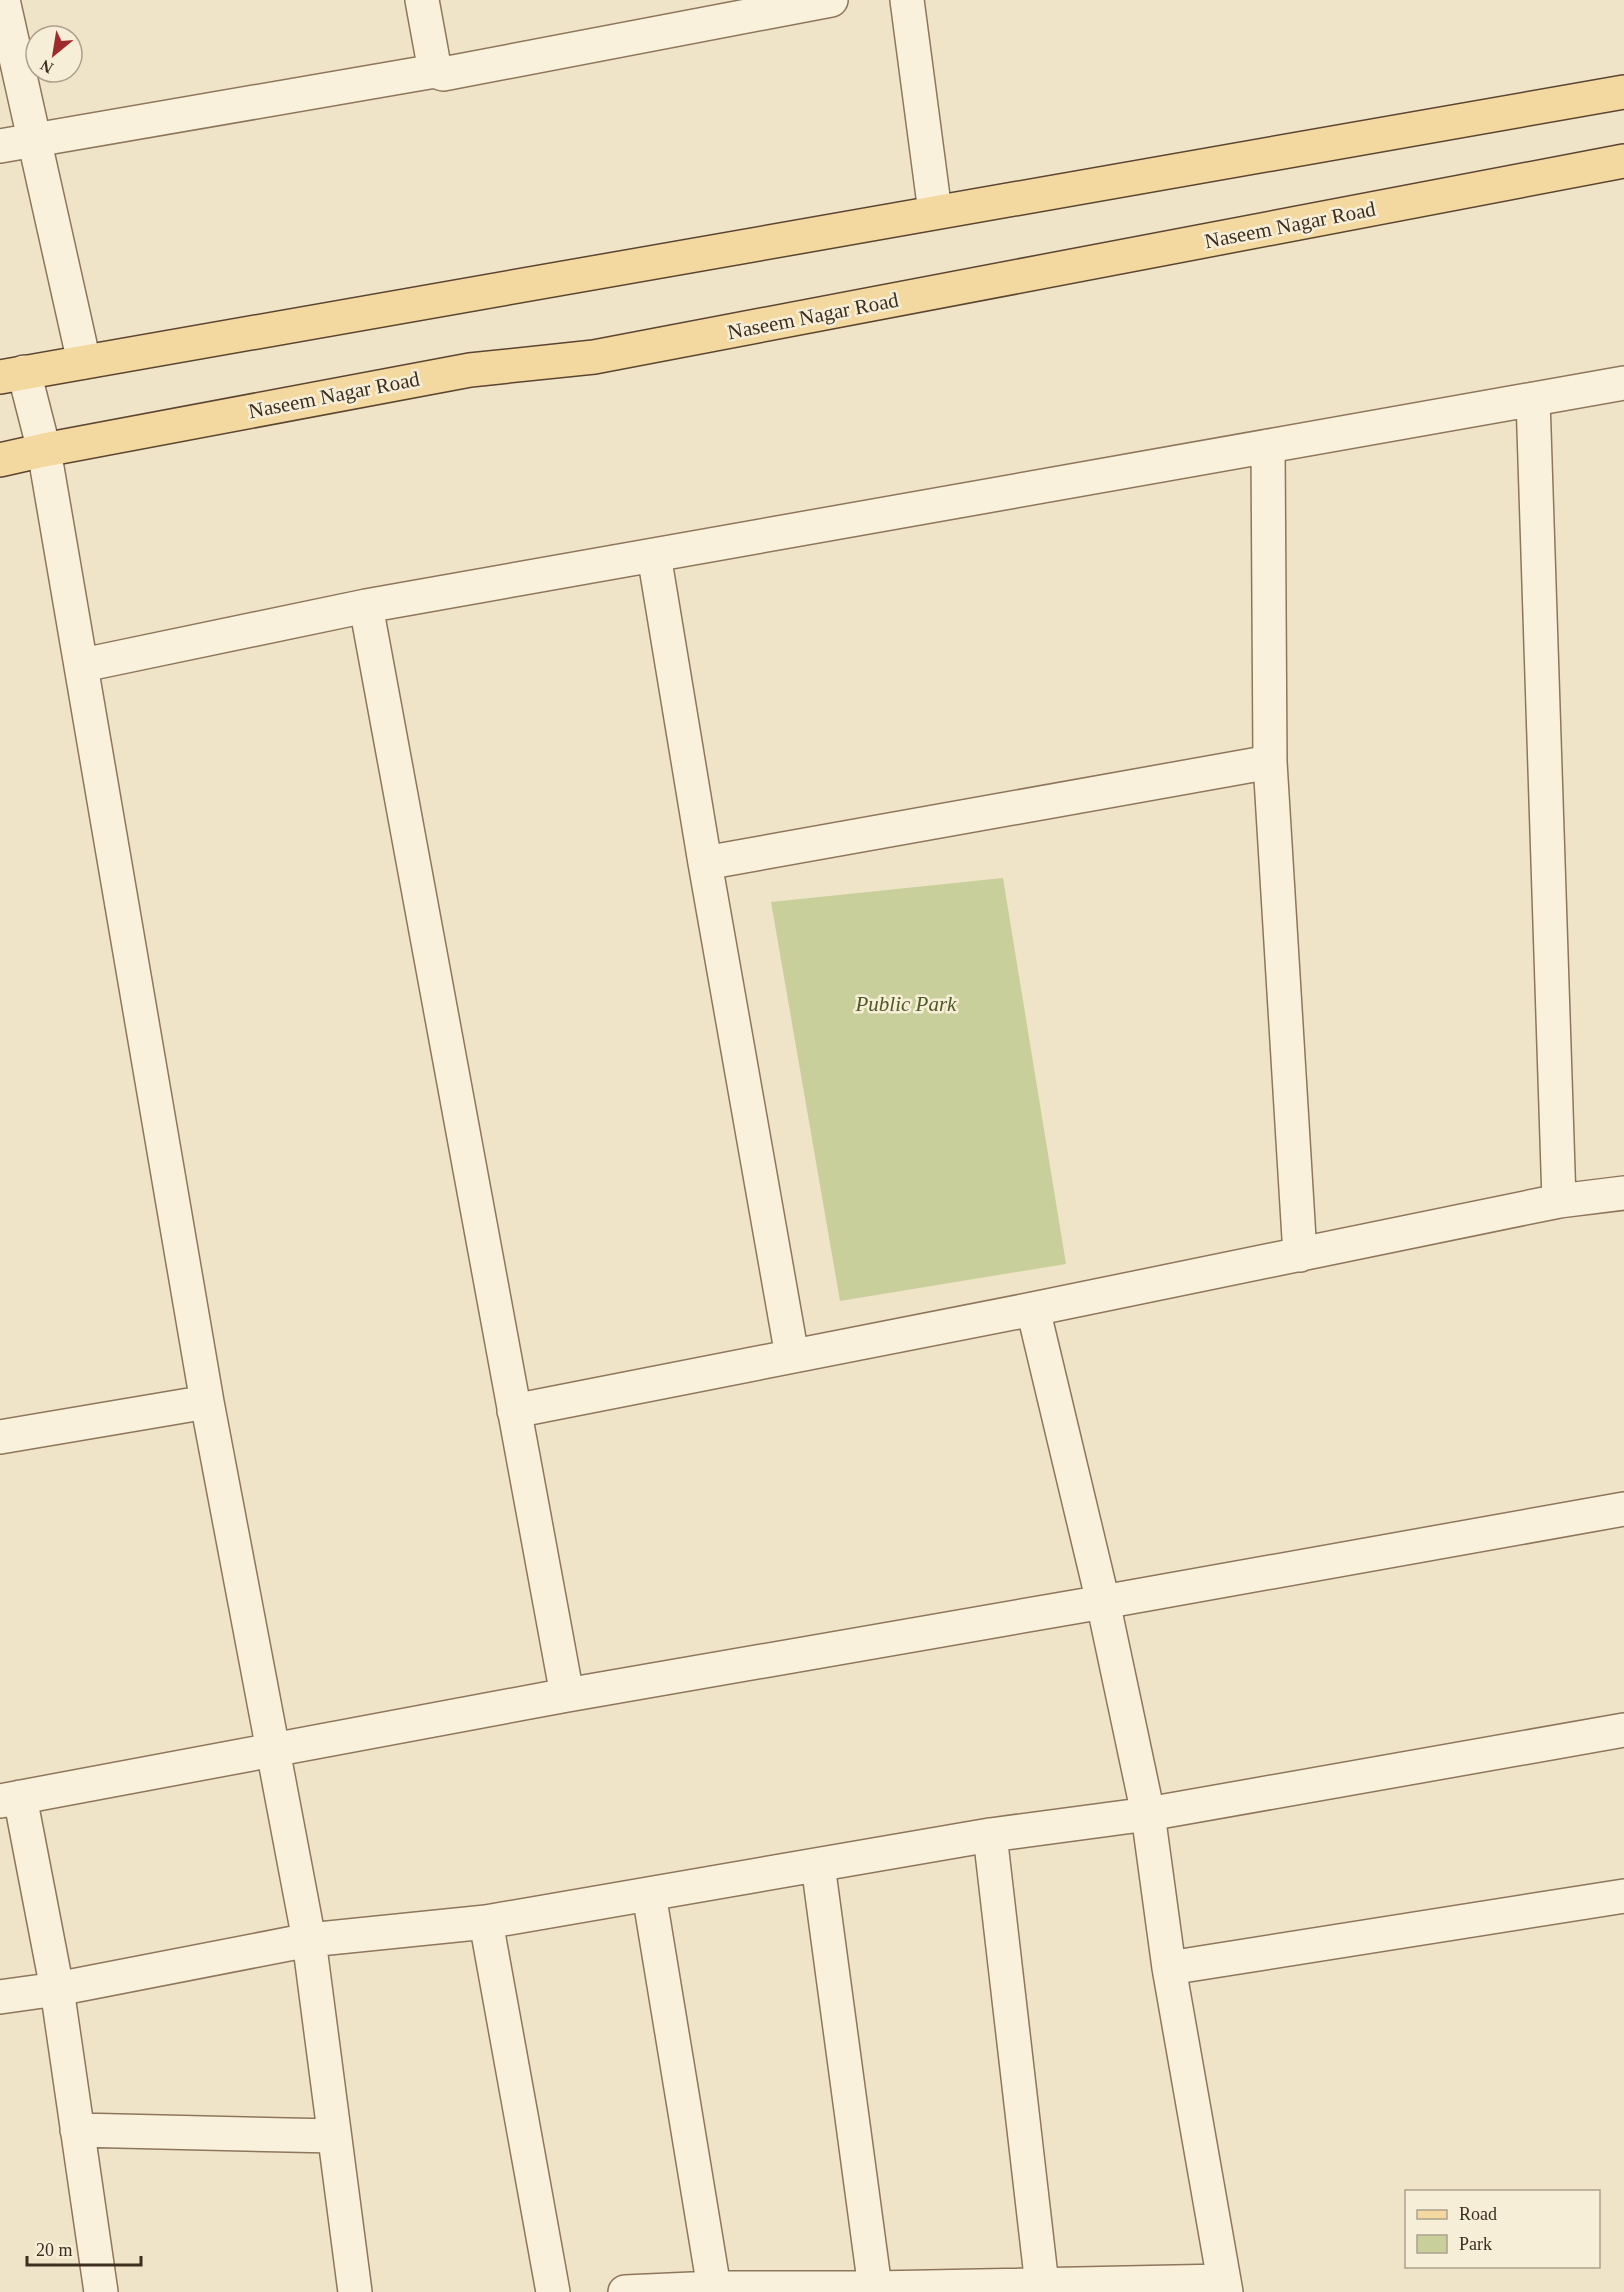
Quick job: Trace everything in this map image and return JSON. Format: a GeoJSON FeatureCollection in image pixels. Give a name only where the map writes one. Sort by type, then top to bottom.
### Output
{"type":"FeatureCollection","features":[{"type":"Feature","properties":{"kind":"main road"},"geometry":{"type":"LineString","coordinates":[[12,374],[1624,92]]}},
{"type":"Feature","properties":{"kind":"main road","name":"Naseem Nagar Road"},"geometry":{"type":"LineString","coordinates":[[0,460],[470,370],[606,355],[1624,161]]}},
{"type":"Feature","properties":{"kind":"street"},"geometry":{"type":"LineString","coordinates":[[3,0],[84,362]]}},
{"type":"Feature","properties":{"kind":"street"},"geometry":{"type":"LineString","coordinates":[[422,0],[435,71]]}},
{"type":"Feature","properties":{"kind":"street"},"geometry":{"type":"LineString","coordinates":[[0,146],[435,71],[443,74],[831,0]]}},
{"type":"Feature","properties":{"kind":"street"},"geometry":{"type":"LineString","coordinates":[[907,0],[935,212]]}},
{"type":"Feature","properties":{"kind":"street"},"geometry":{"type":"LineString","coordinates":[[12,374],[44,450],[83,665],[207,1402],[309,1940],[355,2292]]}},
{"type":"Feature","properties":{"kind":"street"},"geometry":{"type":"LineString","coordinates":[[83,665],[366,606],[1624,383]]}},
{"type":"Feature","properties":{"kind":"street"},"geometry":{"type":"LineString","coordinates":[[1533,399],[1559,1201]]}},
{"type":"Feature","properties":{"kind":"street"},"geometry":{"type":"LineString","coordinates":[[1268,446],[1270,762],[1300,1255]]}},
{"type":"Feature","properties":{"kind":"street"},"geometry":{"type":"LineString","coordinates":[[654,555],[705,864],[792,1356]]}},
{"type":"Feature","properties":{"kind":"street"},"geometry":{"type":"LineString","coordinates":[[366,606],[567,1695]]}},
{"type":"Feature","properties":{"kind":"street"},"geometry":{"type":"LineString","coordinates":[[705,864],[1270,762]]}},
{"type":"Feature","properties":{"kind":"street"},"geometry":{"type":"LineString","coordinates":[[514,1411],[1033,1309],[1559,1201],[1624,1193]]}},
{"type":"Feature","properties":{"kind":"street"},"geometry":{"type":"LineString","coordinates":[[644,2292],[714,2288],[1042,2285],[1225,2287],[1169,1968],[1148,1814],[1103,1602],[1033,1309]]}},
{"type":"Feature","properties":{"kind":"street"},"geometry":{"type":"LineString","coordinates":[[0,1437],[207,1402]]}},
{"type":"Feature","properties":{"kind":"street"},"geometry":{"type":"LineString","coordinates":[[101,2292],[57,1989],[10,1799],[567,1695],[1624,1509]]}},
{"type":"Feature","properties":{"kind":"street"},"geometry":{"type":"LineString","coordinates":[[0,1997],[57,1989],[309,1940],[486,1922],[990,1835],[1148,1814],[1624,1730]]}},
{"type":"Feature","properties":{"kind":"street"},"geometry":{"type":"LineString","coordinates":[[990,1835],[1042,2285]]}},
{"type":"Feature","properties":{"kind":"street"},"geometry":{"type":"LineString","coordinates":[[818,1865],[875,2288]]}},
{"type":"Feature","properties":{"kind":"street"},"geometry":{"type":"LineString","coordinates":[[649,1894],[714,2288]]}},
{"type":"Feature","properties":{"kind":"street"},"geometry":{"type":"LineString","coordinates":[[1169,1968],[1624,1896]]}},
{"type":"Feature","properties":{"kind":"street"},"geometry":{"type":"LineString","coordinates":[[486,1922],[553,2292]]}},
{"type":"Feature","properties":{"kind":"street"},"geometry":{"type":"LineString","coordinates":[[77,2130],[334,2136]]}},
{"type":"Feature","properties":{"kind":"green space","name":"Public Park"},"geometry":{"type":"Polygon","coordinates":[[[1003,878],[1066,1264],[840,1301],[771,902],[1003,878]]]}}]}
